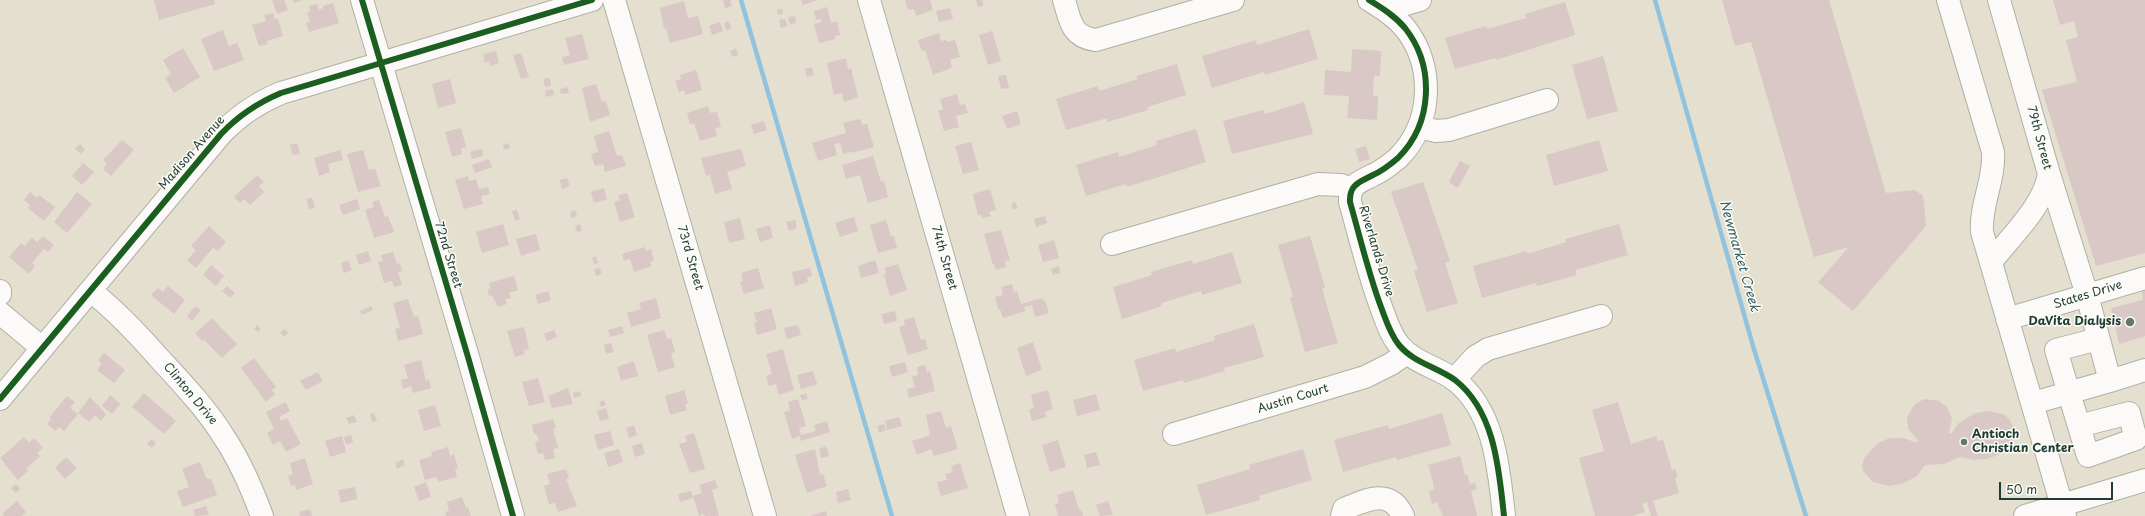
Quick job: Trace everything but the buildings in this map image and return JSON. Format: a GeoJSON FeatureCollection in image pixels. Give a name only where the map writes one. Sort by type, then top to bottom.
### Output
{"type":"FeatureCollection","features":[{"type":"Feature","properties":{"kind":"street","name":"72nd Street"},"geometry":{"type":"LineString","coordinates":[[362,0],[468,357],[513,516]]}},
{"type":"Feature","properties":{"kind":"street","name":"Madison Avenue"},"geometry":{"type":"LineString","coordinates":[[0,399],[91,292],[175,188],[221,134],[242,114],[267,99],[281,93],[592,0]]}},
{"type":"Feature","properties":{"kind":"street","name":"73rd Street"},"geometry":{"type":"LineString","coordinates":[[614,0],[765,516]]}},
{"type":"Feature","properties":{"kind":"street","name":"74th Street"},"geometry":{"type":"LineString","coordinates":[[869,0],[1018,516]]}},
{"type":"Feature","properties":{"kind":"street"},"geometry":{"type":"LineString","coordinates":[[1064,0],[1072,26],[1078,34],[1086,39],[1096,40],[1232,0]]}},
{"type":"Feature","properties":{"kind":"street"},"geometry":{"type":"LineString","coordinates":[[1377,5],[1420,0]]}},
{"type":"Feature","properties":{"kind":"street"},"geometry":{"type":"LineString","coordinates":[[1948,0],[1993,152],[1993,169],[1986,194],[1981,222],[2007,319],[2064,510]]}},
{"type":"Feature","properties":{"kind":"street","name":"79th Street"},"geometry":{"type":"LineString","coordinates":[[1991,262],[2041,199],[2047,187],[2049,174],[1999,0]]}},
{"type":"Feature","properties":{"kind":"street"},"geometry":{"type":"LineString","coordinates":[[1112,244],[1318,184],[1335,184],[1351,189],[1357,182],[1381,171],[1397,159],[1415,136],[1419,127],[1426,95],[1426,81],[1420,57],[1404,28],[1377,5]]}},
{"type":"Feature","properties":{"kind":"street"},"geometry":{"type":"LineString","coordinates":[[1419,127],[1436,131],[1449,130],[1547,100]]}},
{"type":"Feature","properties":{"kind":"street"},"geometry":{"type":"LineString","coordinates":[[2049,174],[2087,296],[2110,381]]}},
{"type":"Feature","properties":{"kind":"street","name":"Riverlands Drive"},"geometry":{"type":"LineString","coordinates":[[1351,189],[1350,202],[1374,288],[1390,332],[1407,353],[1416,360],[1454,380],[1475,402],[1489,431],[1499,474],[1504,516]]}},
{"type":"Feature","properties":{"kind":"street","name":"States Drive"},"geometry":{"type":"LineString","coordinates":[[2007,319],[2145,278]]}},
{"type":"Feature","properties":{"kind":"street","name":"Clinton Drive"},"geometry":{"type":"LineString","coordinates":[[91,292],[121,316],[198,402],[224,436],[252,489],[262,516]]}},
{"type":"Feature","properties":{"kind":"street"},"geometry":{"type":"LineString","coordinates":[[0,313],[42,348]]}},
{"type":"Feature","properties":{"kind":"street"},"geometry":{"type":"LineString","coordinates":[[1454,380],[1475,357],[1488,349],[1601,316]]}},
{"type":"Feature","properties":{"kind":"street"},"geometry":{"type":"LineString","coordinates":[[2079,426],[2056,350],[2098,339]]}},
{"type":"Feature","properties":{"kind":"street","name":"Austin Court"},"geometry":{"type":"LineString","coordinates":[[1174,434],[1365,377],[1391,364],[1407,353]]}},
{"type":"Feature","properties":{"kind":"street"},"geometry":{"type":"LineString","coordinates":[[2033,403],[2145,370]]}},
{"type":"Feature","properties":{"kind":"street"},"geometry":{"type":"LineString","coordinates":[[2025,516],[2064,510],[2145,480]]}},
{"type":"Feature","properties":{"kind":"street"},"geometry":{"type":"LineString","coordinates":[[1342,516],[1344,509],[1383,498],[1392,501],[1399,507],[1403,516]]}},
{"type":"Feature","properties":{"kind":"waterway"},"geometry":{"type":"LineString","coordinates":[[741,0],[892,516]]}},
{"type":"Feature","properties":{"kind":"waterway","name":"Newmarket Creek"},"geometry":{"type":"LineString","coordinates":[[1655,0],[1753,346],[1806,516]]}},
{"type":"Feature","properties":{"kind":"cycle path"},"geometry":{"type":"LineString","coordinates":[[362,0],[468,357],[513,516]]}},
{"type":"Feature","properties":{"kind":"cycle path"},"geometry":{"type":"LineString","coordinates":[[0,399],[221,134],[248,110],[281,93],[592,0]]}},
{"type":"Feature","properties":{"kind":"cycle path"},"geometry":{"type":"LineString","coordinates":[[1369,0],[1397,20],[1405,28],[1415,43],[1421,59],[1425,77],[1426,94],[1424,112],[1410,144],[1398,158],[1380,172],[1356,184],[1351,191],[1350,202],[1376,294],[1388,327],[1396,341],[1405,351],[1419,361],[1455,380],[1468,393],[1479,408],[1493,442],[1500,480],[1504,516]]}},
{"type":"Feature","properties":{"kind":"place","name":"DaVita Dialysis"},"geometry":{"type":"Point","coordinates":[2130,322]}},
{"type":"Feature","properties":{"kind":"place","name":"Antioch Christian Center"},"geometry":{"type":"Point","coordinates":[1964,442]}}]}
